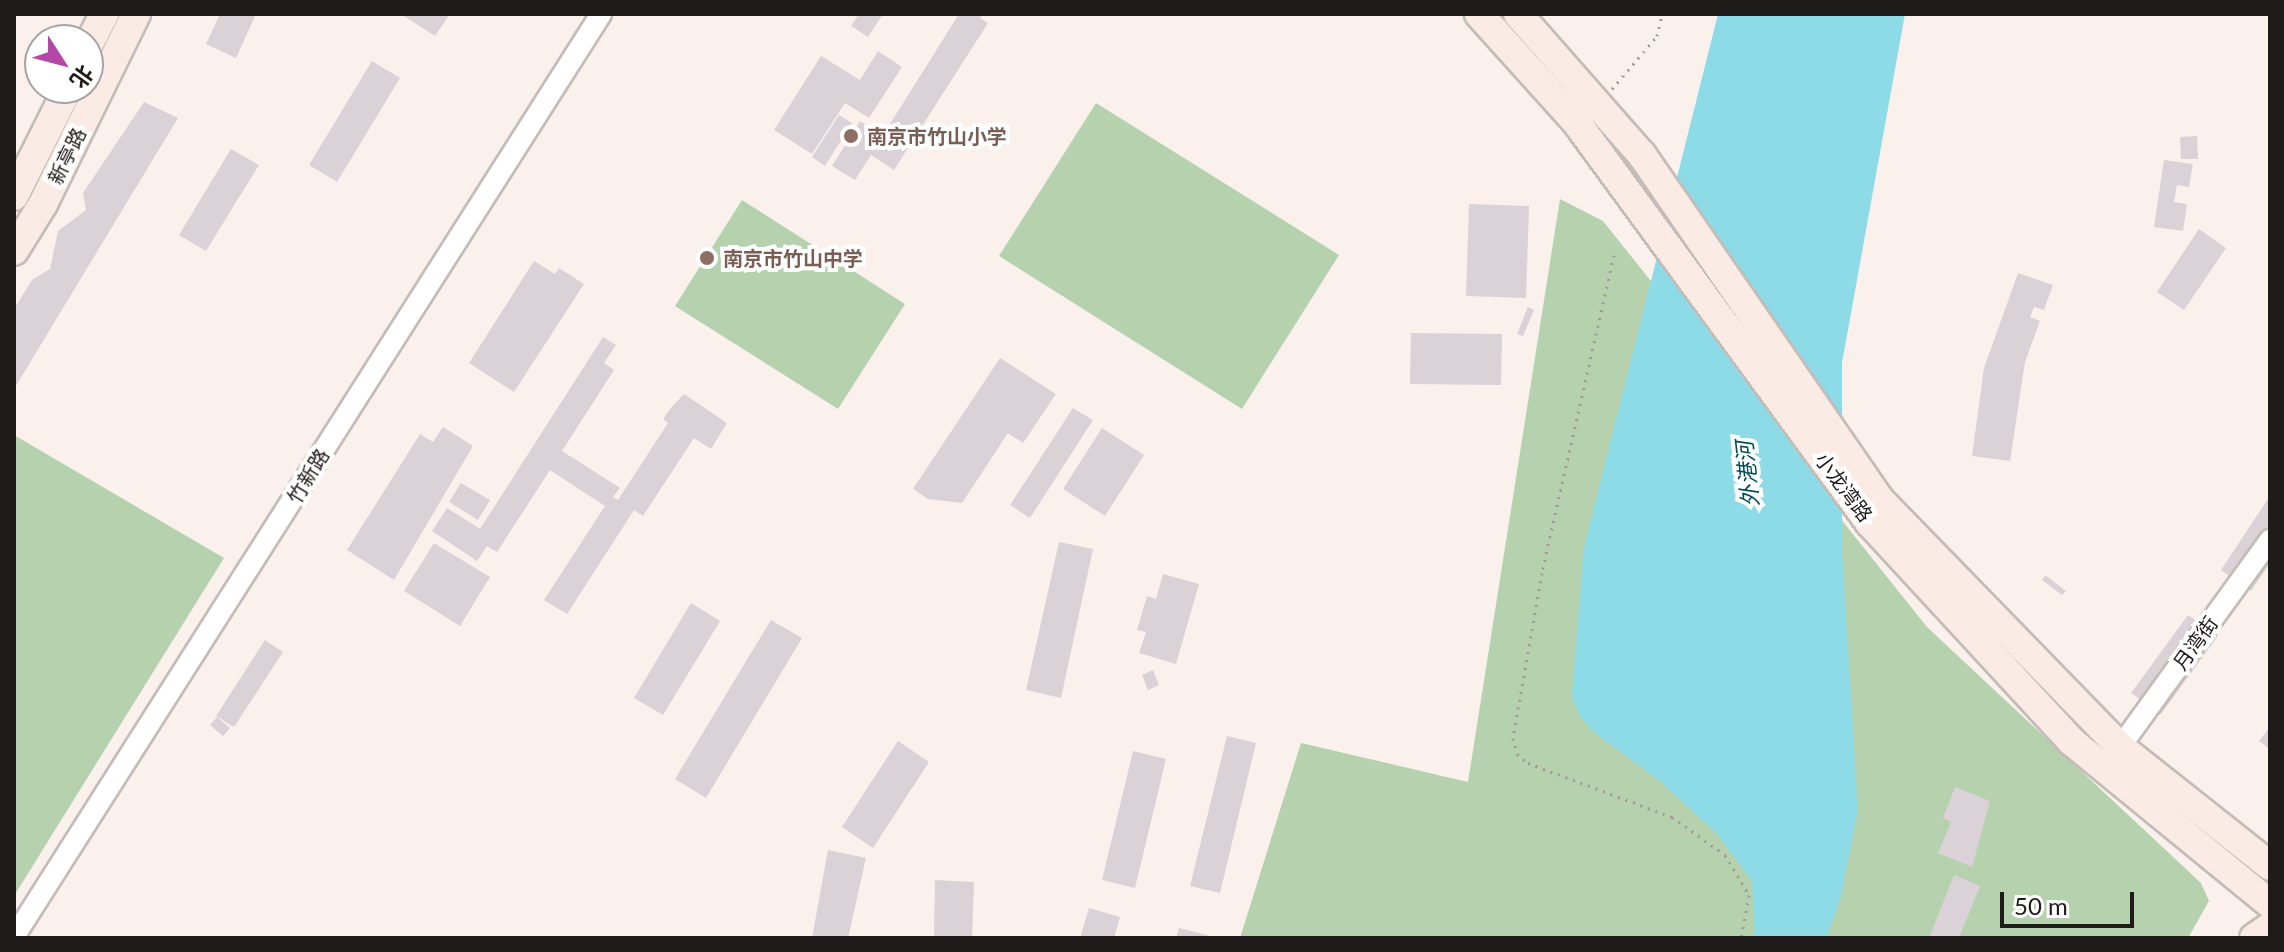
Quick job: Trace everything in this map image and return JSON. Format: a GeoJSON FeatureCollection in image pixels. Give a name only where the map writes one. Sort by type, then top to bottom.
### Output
{"type":"FeatureCollection","features":[{"type":"Feature","properties":{"kind":"main road","name":"新亭路"},"geometry":{"type":"LineString","coordinates":[[14,251],[43,204],[136,14]]}},
{"type":"Feature","properties":{"kind":"main road","name":"小龙湾路"},"geometry":{"type":"LineString","coordinates":[[1479,14],[1577,123],[1874,511],[2071,741],[2270,904]]}},
{"type":"Feature","properties":{"kind":"main road","name":"小龙湾路"},"geometry":{"type":"LineString","coordinates":[[1523,16],[1642,155],[1874,511],[2120,747],[2270,866]]}},
{"type":"Feature","properties":{"kind":"main road","name":"新亭路"},"geometry":{"type":"LineString","coordinates":[[14,196],[60,104]]}},
{"type":"Feature","properties":{"kind":"main road"},"geometry":{"type":"LineString","coordinates":[[2254,938],[2270,927]]}},
{"type":"Feature","properties":{"kind":"street","name":"竹新路"},"geometry":{"type":"LineString","coordinates":[[14,937],[601,14]]}},
{"type":"Feature","properties":{"kind":"street"},"geometry":{"type":"LineString","coordinates":[[1501,39],[1523,16]]}},
{"type":"Feature","properties":{"kind":"street","name":"月湾街"},"geometry":{"type":"LineString","coordinates":[[2120,747],[2270,540]]}},
{"type":"Feature","properties":{"kind":"path"},"geometry":{"type":"LineString","coordinates":[[1599,104],[1657,36],[1662,14]]}},
{"type":"Feature","properties":{"kind":"path"},"geometry":{"type":"LineString","coordinates":[[1614,255],[1542,573],[1513,738],[1517,754],[1528,763],[1672,817],[1708,840],[1725,855],[1749,895],[1741,938]]}},
{"type":"Feature","properties":{"kind":"green space"},"geometry":{"type":"Polygon","coordinates":[[[1096,103],[1339,255],[1242,409],[999,256],[1096,103]]]}},
{"type":"Feature","properties":{"kind":"green space"},"geometry":{"type":"Polygon","coordinates":[[[1560,199],[1603,221],[1927,627],[2201,883],[2209,901],[2188,938],[1240,938],[1301,743],[1468,782],[1560,199]]]}},
{"type":"Feature","properties":{"kind":"green space"},"geometry":{"type":"Polygon","coordinates":[[[742,200],[905,304],[838,409],[675,306],[742,200]]]}},
{"type":"Feature","properties":{"kind":"green space"},"geometry":{"type":"Polygon","coordinates":[[[14,435],[224,558],[14,896],[14,435]]]}},
{"type":"Feature","properties":{"kind":"water","name":"外港河"},"geometry":{"type":"Polygon","coordinates":[[[1718,14],[1905,14],[1842,363],[1842,552],[1858,810],[1840,900],[1826,938],[1755,938],[1752,881],[1717,834],[1660,781],[1596,734],[1580,717],[1572,697],[1584,548],[1718,14]]]}},
{"type":"Feature","properties":{"kind":"building"},"geometry":{"type":"Polygon","coordinates":[[[220,14],[256,14],[236,58],[206,44],[220,14]]]}},
{"type":"Feature","properties":{"kind":"building"},"geometry":{"type":"Polygon","coordinates":[[[401,14],[450,14],[435,36],[401,14]]]}},
{"type":"Feature","properties":{"kind":"building"},"geometry":{"type":"Polygon","coordinates":[[[859,14],[883,14],[868,37],[851,26],[859,14]]]}},
{"type":"Feature","properties":{"kind":"building"},"geometry":{"type":"Polygon","coordinates":[[[959,14],[982,14],[980,18],[988,23],[894,170],[871,155],[855,180],[832,166],[860,121],[883,135],[959,14]]]}},
{"type":"Feature","properties":{"kind":"building"},"geometry":{"type":"Polygon","coordinates":[[[878,51],[902,67],[869,118],[845,103],[812,154],[774,130],[821,56],[860,80],[878,51]]]}},
{"type":"Feature","properties":{"kind":"building"},"geometry":{"type":"Polygon","coordinates":[[[372,61],[400,78],[337,182],[309,165],[372,61]]]}},
{"type":"Feature","properties":{"kind":"building"},"geometry":{"type":"Polygon","coordinates":[[[144,102],[178,118],[14,389],[14,309],[32,280],[50,269],[58,231],[86,210],[83,193],[144,102]]]}},
{"type":"Feature","properties":{"kind":"building"},"geometry":{"type":"Polygon","coordinates":[[[839,115],[852,123],[825,166],[812,157],[839,115]]]}},
{"type":"Feature","properties":{"kind":"building"},"geometry":{"type":"Polygon","coordinates":[[[2197,136],[2198,159],[2181,159],[2180,137],[2197,136]]]}},
{"type":"Feature","properties":{"kind":"building"},"geometry":{"type":"Polygon","coordinates":[[[231,149],[259,165],[206,251],[179,235],[231,149]]]}},
{"type":"Feature","properties":{"kind":"building"},"geometry":{"type":"Polygon","coordinates":[[[2164,160],[2193,164],[2189,187],[2177,185],[2174,202],[2187,204],[2183,231],[2154,227],[2164,160]]]}},
{"type":"Feature","properties":{"kind":"building"},"geometry":{"type":"Polygon","coordinates":[[[1469,204],[1529,206],[1526,298],[1466,296],[1469,204]]]}},
{"type":"Feature","properties":{"kind":"building"},"geometry":{"type":"Polygon","coordinates":[[[2199,229],[2226,248],[2184,310],[2157,292],[2199,229]]]}},
{"type":"Feature","properties":{"kind":"building"},"geometry":{"type":"Polygon","coordinates":[[[534,261],[555,274],[559,268],[584,284],[514,392],[469,363],[534,261]]]}},
{"type":"Feature","properties":{"kind":"building"},"geometry":{"type":"Polygon","coordinates":[[[2018,273],[2053,285],[2044,310],[2034,307],[2030,317],[2040,321],[2025,362],[2010,461],[1972,456],[1984,368],[2018,273]]]}},
{"type":"Feature","properties":{"kind":"building"},"geometry":{"type":"Polygon","coordinates":[[[1528,307],[1534,310],[1523,336],[1517,334],[1528,307]]]}},
{"type":"Feature","properties":{"kind":"building"},"geometry":{"type":"Polygon","coordinates":[[[1411,333],[1502,334],[1501,385],[1410,384],[1411,333]]]}},
{"type":"Feature","properties":{"kind":"building"},"geometry":{"type":"Polygon","coordinates":[[[603,337],[616,345],[604,363],[614,370],[562,451],[620,488],[613,497],[618,500],[668,423],[663,419],[684,394],[727,423],[711,449],[694,438],[643,516],[634,510],[567,614],[544,600],[605,506],[550,470],[497,552],[487,546],[477,561],[432,531],[447,508],[480,529],[603,337]]]}},
{"type":"Feature","properties":{"kind":"building"},"geometry":{"type":"Polygon","coordinates":[[[1000,358],[1056,394],[1023,443],[1008,433],[962,503],[928,499],[913,489],[1000,358]]]}},
{"type":"Feature","properties":{"kind":"building"},"geometry":{"type":"Polygon","coordinates":[[[1073,408],[1093,420],[1030,518],[1010,505],[1073,408]]]}},
{"type":"Feature","properties":{"kind":"building"},"geometry":{"type":"Polygon","coordinates":[[[443,427],[473,446],[394,580],[347,550],[420,434],[433,442],[443,427]]]}},
{"type":"Feature","properties":{"kind":"building"},"geometry":{"type":"Polygon","coordinates":[[[1102,428],[1144,455],[1105,516],[1063,489],[1102,428]]]}},
{"type":"Feature","properties":{"kind":"building"},"geometry":{"type":"Polygon","coordinates":[[[461,483],[490,500],[478,520],[449,502],[461,483]]]}},
{"type":"Feature","properties":{"kind":"building"},"geometry":{"type":"Polygon","coordinates":[[[2270,496],[2270,563],[2251,591],[2221,570],[2270,496]]]}},
{"type":"Feature","properties":{"kind":"building"},"geometry":{"type":"Polygon","coordinates":[[[1059,542],[1093,549],[1061,698],[1026,690],[1059,542]]]}},
{"type":"Feature","properties":{"kind":"building"},"geometry":{"type":"Polygon","coordinates":[[[434,543],[490,577],[460,626],[404,591],[434,543]]]}},
{"type":"Feature","properties":{"kind":"building"},"geometry":{"type":"Polygon","coordinates":[[[1163,574],[1199,584],[1176,664],[1139,653],[1146,632],[1137,630],[1147,596],[1156,599],[1163,574]]]}},
{"type":"Feature","properties":{"kind":"building"},"geometry":{"type":"Polygon","coordinates":[[[2045,575],[2066,591],[2062,595],[2042,580],[2045,575]]]}},
{"type":"Feature","properties":{"kind":"building"},"geometry":{"type":"Polygon","coordinates":[[[691,603],[720,621],[663,715],[634,698],[691,603]]]}},
{"type":"Feature","properties":{"kind":"building"},"geometry":{"type":"Polygon","coordinates":[[[2188,615],[2218,636],[2161,714],[2131,693],[2188,615]]]}},
{"type":"Feature","properties":{"kind":"building"},"geometry":{"type":"Polygon","coordinates":[[[771,620],[802,638],[706,798],[675,779],[771,620]]]}},
{"type":"Feature","properties":{"kind":"building"},"geometry":{"type":"Polygon","coordinates":[[[265,640],[283,652],[234,727],[216,716],[265,640]]]}},
{"type":"Feature","properties":{"kind":"building"},"geometry":{"type":"Polygon","coordinates":[[[1153,670],[1159,685],[1148,690],[1142,675],[1153,670]]]}},
{"type":"Feature","properties":{"kind":"building"},"geometry":{"type":"Polygon","coordinates":[[[217,717],[230,728],[223,736],[210,725],[217,717]]]}},
{"type":"Feature","properties":{"kind":"building"},"geometry":{"type":"Polygon","coordinates":[[[2270,727],[2270,746],[2268,748],[2259,741],[2270,727]]]}},
{"type":"Feature","properties":{"kind":"building"},"geometry":{"type":"Polygon","coordinates":[[[1227,736],[1256,743],[1220,893],[1190,886],[1227,736]]]}},
{"type":"Feature","properties":{"kind":"building"},"geometry":{"type":"Polygon","coordinates":[[[898,741],[929,762],[873,848],[842,827],[898,741]]]}},
{"type":"Feature","properties":{"kind":"building"},"geometry":{"type":"Polygon","coordinates":[[[1133,751],[1166,759],[1135,888],[1102,880],[1133,751]]]}},
{"type":"Feature","properties":{"kind":"building"},"geometry":{"type":"Polygon","coordinates":[[[1955,787],[1990,801],[1972,867],[1938,853],[1951,822],[1943,818],[1955,787]]]}},
{"type":"Feature","properties":{"kind":"building"},"geometry":{"type":"Polygon","coordinates":[[[828,850],[866,858],[848,938],[812,938],[828,850]]]}},
{"type":"Feature","properties":{"kind":"building"},"geometry":{"type":"Polygon","coordinates":[[[1954,875],[1980,886],[1959,938],[1929,938],[1954,875]]]}},
{"type":"Feature","properties":{"kind":"building"},"geometry":{"type":"Polygon","coordinates":[[[935,880],[974,882],[972,938],[934,938],[935,880]]]}},
{"type":"Feature","properties":{"kind":"building"},"geometry":{"type":"Polygon","coordinates":[[[1089,908],[1120,917],[1114,938],[1080,938],[1089,908]]]}},
{"type":"Feature","properties":{"kind":"building"},"geometry":{"type":"Polygon","coordinates":[[[1179,928],[1214,937],[1214,938],[1176,938],[1179,928]]]}},
{"type":"Feature","properties":{"kind":"place","name":"南京市竹山小学"},"geometry":{"type":"Point","coordinates":[851,136]}},
{"type":"Feature","properties":{"kind":"place","name":"南京市竹山中学"},"geometry":{"type":"Point","coordinates":[707,258]}}]}
